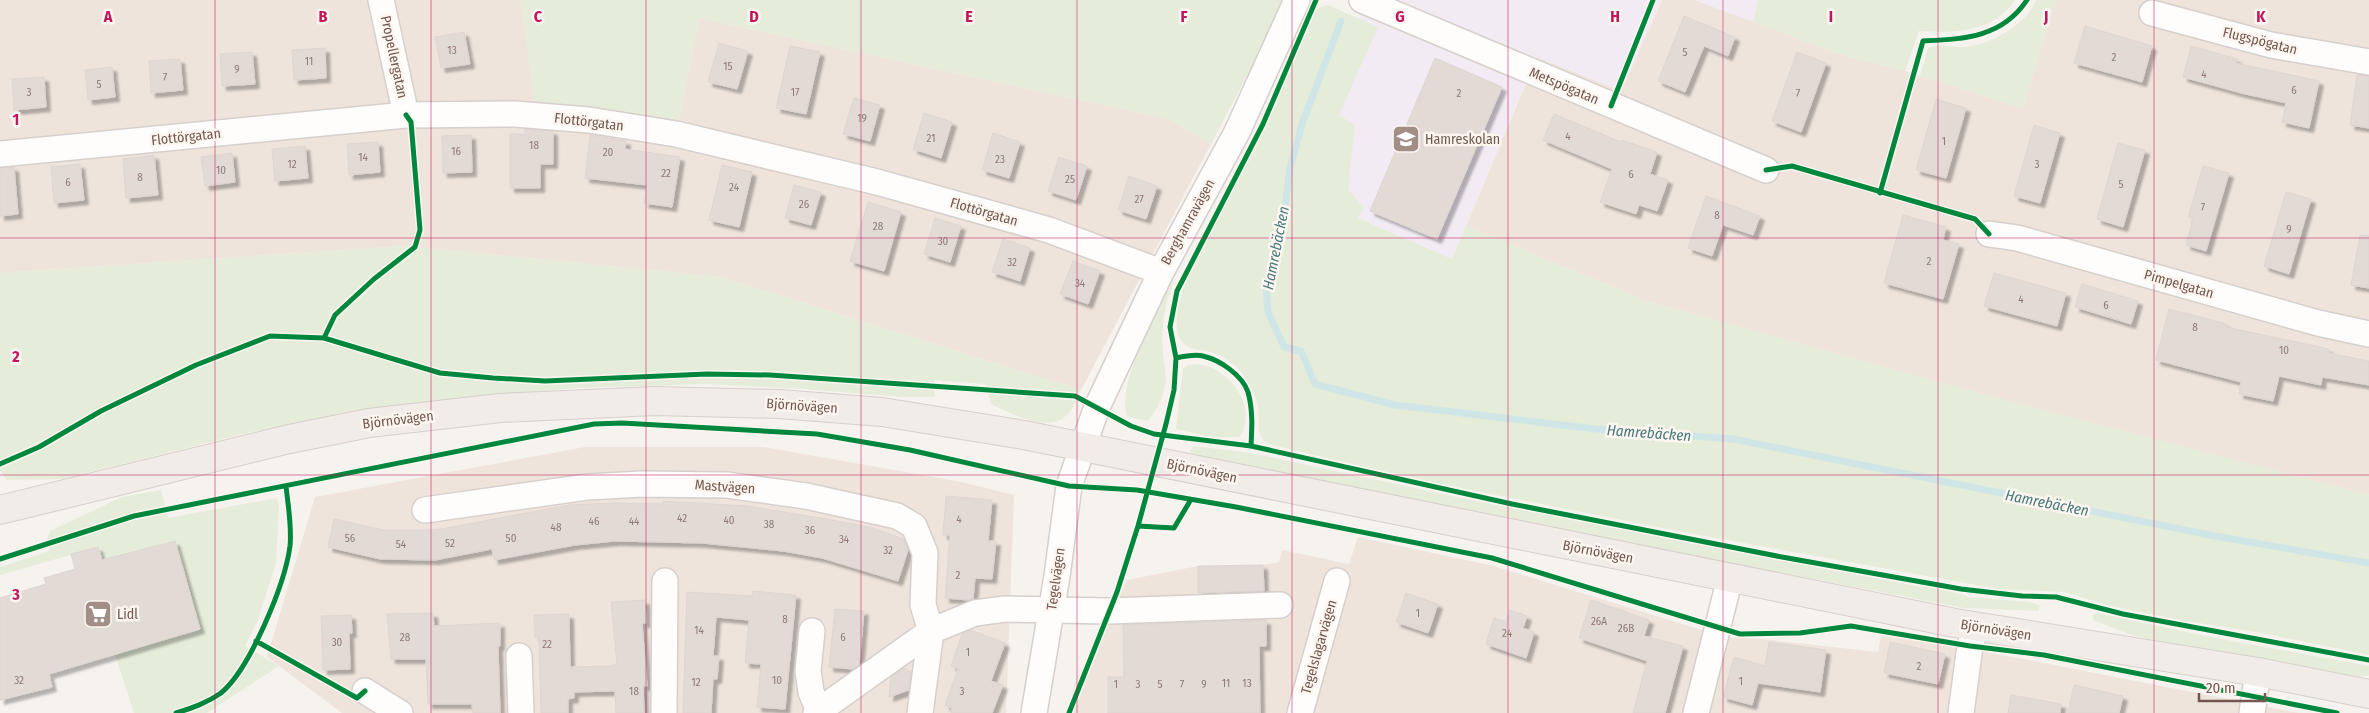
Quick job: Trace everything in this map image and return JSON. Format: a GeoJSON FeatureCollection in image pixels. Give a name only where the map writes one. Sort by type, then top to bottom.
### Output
{"type":"FeatureCollection","features":[{"type":"Feature","properties":{"kind":"main road","name":"Björnövägen"},"geometry":{"type":"LineString","coordinates":[[0,510],[294,438],[369,423],[500,408],[655,401],[780,404],[882,412],[1083,446],[1730,578],[1976,626],[2258,672],[2369,694]]}},
{"type":"Feature","properties":{"kind":"street","name":"Propellergatan"},"geometry":{"type":"LineString","coordinates":[[381,0],[406,115]]}},
{"type":"Feature","properties":{"kind":"street","name":"Berghamravägen"},"geometry":{"type":"LineString","coordinates":[[1083,446],[1106,384],[1160,272],[1237,132],[1297,0]]}},
{"type":"Feature","properties":{"kind":"street","name":"Metspögatan"},"geometry":{"type":"LineString","coordinates":[[1362,0],[1766,170]]}},
{"type":"Feature","properties":{"kind":"street","name":"Flugspögatan"},"geometry":{"type":"LineString","coordinates":[[2152,12],[2271,45],[2369,62]]}},
{"type":"Feature","properties":{"kind":"street","name":"Flottörgatan"},"geometry":{"type":"LineString","coordinates":[[0,154],[406,115],[515,114],[588,120],[676,134],[877,182],[1049,230],[1160,272]]}},
{"type":"Feature","properties":{"kind":"street","name":"Pimpelgatan"},"geometry":{"type":"LineString","coordinates":[[1989,234],[2017,238],[2318,323],[2369,334]]}},
{"type":"Feature","properties":{"kind":"street","name":"Tegelvägen"},"geometry":{"type":"LineString","coordinates":[[1034,713],[1052,610],[1068,486],[1083,446]]}},
{"type":"Feature","properties":{"kind":"street","name":"Mastvägen"},"geometry":{"type":"LineString","coordinates":[[425,510],[586,487],[642,484],[727,484],[806,496],[897,516],[914,526],[924,553],[923,605],[930,631],[920,713]]}},
{"type":"Feature","properties":{"kind":"street"},"geometry":{"type":"LineString","coordinates":[[1696,713],[1730,578]]}},
{"type":"Feature","properties":{"kind":"street"},"geometry":{"type":"LineString","coordinates":[[664,713],[665,581]]}},
{"type":"Feature","properties":{"kind":"street","name":"Tegelslagarvägen"},"geometry":{"type":"LineString","coordinates":[[1300,713],[1337,581]]}},
{"type":"Feature","properties":{"kind":"street"},"geometry":{"type":"LineString","coordinates":[[812,631],[808,671],[811,692],[819,712],[930,631],[975,613],[1005,609],[1109,611],[1280,605]]}},
{"type":"Feature","properties":{"kind":"street"},"geometry":{"type":"LineString","coordinates":[[1961,713],[1970,646],[1976,626]]}},
{"type":"Feature","properties":{"kind":"street"},"geometry":{"type":"LineString","coordinates":[[519,656],[521,713]]}},
{"type":"Feature","properties":{"kind":"street"},"geometry":{"type":"LineString","coordinates":[[2252,713],[2258,672]]}},
{"type":"Feature","properties":{"kind":"street"},"geometry":{"type":"LineString","coordinates":[[365,691],[400,713]]}},
{"type":"Feature","properties":{"kind":"shaded area"},"geometry":{"type":"Polygon","coordinates":[[[0,0],[521,0],[535,101],[678,124],[699,18],[1169,119],[1211,144],[1081,390],[721,277],[405,246],[0,273],[0,0]]]}},
{"type":"Feature","properties":{"kind":"shaded area","name":"Hamreskolan"},"geometry":{"type":"Polygon","coordinates":[[[1367,0],[1662,0],[1621,91],[1536,57],[1452,259],[1289,188],[1367,0]]]}},
{"type":"Feature","properties":{"kind":"shaded area"},"geometry":{"type":"Polygon","coordinates":[[[1662,0],[1695,0],[1839,54],[1905,71],[2023,108],[2056,0],[2369,0],[2369,495],[2048,413],[1647,301],[1466,226],[1537,57],[1621,91],[1662,0]]]}},
{"type":"Feature","properties":{"kind":"shaded area"},"geometry":{"type":"Polygon","coordinates":[[[1695,0],[1758,0],[1753,22],[1695,0]]]}},
{"type":"Feature","properties":{"kind":"shaded area"},"geometry":{"type":"Polygon","coordinates":[[[585,447],[764,447],[962,482],[1014,495],[1006,713],[342,713],[267,657],[315,497],[585,447]]]}},
{"type":"Feature","properties":{"kind":"shaded area"},"geometry":{"type":"Polygon","coordinates":[[[1358,537],[1494,566],[1724,637],[1761,639],[1878,652],[1881,636],[1946,644],[2299,713],[1067,713],[1074,685],[1127,580],[1198,566],[1263,565],[1279,562],[1282,550],[1349,564],[1358,537]]]}},
{"type":"Feature","properties":{"kind":"green space"},"geometry":{"type":"Polygon","coordinates":[[[521,0],[1282,0],[1258,55],[1211,144],[1169,119],[699,18],[678,124],[534,101],[521,0]]]}},
{"type":"Feature","properties":{"kind":"green space"},"geometry":{"type":"Polygon","coordinates":[[[1758,0],[2015,0],[1996,19],[1972,29],[1946,32],[1919,31],[1905,71],[1839,54],[1753,22],[1758,0]]]}},
{"type":"Feature","properties":{"kind":"green space"},"geometry":{"type":"Polygon","coordinates":[[[2036,0],[2056,0],[2023,108],[1920,76],[1928,48],[1940,45],[1969,46],[1992,39],[2014,27],[2031,10],[2036,0]]]}},
{"type":"Feature","properties":{"kind":"green space"},"geometry":{"type":"Polygon","coordinates":[[[1328,5],[1378,27],[1339,115],[1355,125],[1348,189],[1364,208],[1358,218],[1452,259],[1466,226],[1647,301],[1976,392],[2369,495],[2369,655],[2111,606],[2064,592],[1999,589],[1683,532],[1420,480],[1268,444],[1263,440],[1259,431],[1257,403],[1253,391],[1244,376],[1236,366],[1215,353],[1191,348],[1183,343],[1178,333],[1177,314],[1193,263],[1221,206],[1267,121],[1316,9],[1328,5]]]}},
{"type":"Feature","properties":{"kind":"green space"},"geometry":{"type":"Polygon","coordinates":[[[405,246],[721,277],[1081,390],[1070,412],[1060,420],[1050,423],[1019,417],[991,404],[985,384],[934,380],[935,397],[902,397],[705,384],[576,388],[435,401],[251,432],[62,479],[7,480],[0,470],[0,273],[405,246]]]}},
{"type":"Feature","properties":{"kind":"green space"},"geometry":{"type":"Polygon","coordinates":[[[1174,280],[1164,314],[1162,340],[1166,373],[1163,394],[1148,421],[1127,417],[1125,403],[1132,367],[1148,328],[1174,280]]]}},
{"type":"Feature","properties":{"kind":"green space"},"geometry":{"type":"Polygon","coordinates":[[[1197,364],[1209,367],[1220,373],[1238,391],[1246,414],[1245,426],[1239,437],[1212,437],[1176,429],[1183,368],[1188,365],[1197,364]]]}},
{"type":"Feature","properties":{"kind":"green space"},"geometry":{"type":"Polygon","coordinates":[[[1193,446],[1251,453],[1466,499],[1916,586],[1943,589],[1968,597],[2029,602],[2040,606],[2038,611],[1964,608],[1273,474],[1235,463],[1199,456],[1190,452],[1193,446]]]}},
{"type":"Feature","properties":{"kind":"green space"},"geometry":{"type":"Polygon","coordinates":[[[161,490],[168,518],[277,498],[279,507],[276,563],[257,622],[245,646],[279,666],[207,713],[134,713],[115,654],[200,629],[175,541],[102,560],[98,547],[0,575],[0,567],[50,551],[47,540],[50,531],[122,497],[161,490]]]}},
{"type":"Feature","properties":{"kind":"green space"},"geometry":{"type":"Polygon","coordinates":[[[2098,613],[2210,637],[2369,666],[2369,675],[2359,678],[2134,636],[2093,620],[2093,614],[2098,613]]]}},
{"type":"Feature","properties":{"kind":"building"},"geometry":{"type":"Polygon","coordinates":[[[1684,16],[1735,37],[1728,56],[1704,46],[1685,92],[1658,81],[1684,16]]]}},
{"type":"Feature","properties":{"kind":"building"},"geometry":{"type":"Polygon","coordinates":[[[2085,26],[2152,46],[2142,82],[2074,63],[2085,26]]]}},
{"type":"Feature","properties":{"kind":"building"},"geometry":{"type":"Polygon","coordinates":[[[464,32],[470,64],[441,68],[435,37],[464,32]]]}},
{"type":"Feature","properties":{"kind":"building"},"geometry":{"type":"Polygon","coordinates":[[[719,43],[748,51],[737,89],[708,82],[719,43]]]}},
{"type":"Feature","properties":{"kind":"building"},"geometry":{"type":"Polygon","coordinates":[[[790,46],[820,52],[806,114],[776,108],[790,46]]]}},
{"type":"Feature","properties":{"kind":"building"},"geometry":{"type":"Polygon","coordinates":[[[2191,46],[2237,59],[2236,63],[2319,81],[2309,128],[2282,122],[2286,103],[2183,77],[2191,46]]]}},
{"type":"Feature","properties":{"kind":"building"},"geometry":{"type":"Polygon","coordinates":[[[325,48],[326,78],[294,80],[292,50],[325,48]]]}},
{"type":"Feature","properties":{"kind":"building"},"geometry":{"type":"Polygon","coordinates":[[[252,52],[255,84],[222,86],[220,54],[252,52]]]}},
{"type":"Feature","properties":{"kind":"building"},"geometry":{"type":"Polygon","coordinates":[[[1797,52],[1826,63],[1801,132],[1772,121],[1797,52]]]}},
{"type":"Feature","properties":{"kind":"building"},"geometry":{"type":"Polygon","coordinates":[[[1435,58],[1502,87],[1437,239],[1370,211],[1435,58]]]}},
{"type":"Feature","properties":{"kind":"building"},"geometry":{"type":"Polygon","coordinates":[[[180,59],[183,90],[151,93],[149,61],[180,59]]]}},
{"type":"Feature","properties":{"kind":"building"},"geometry":{"type":"Polygon","coordinates":[[[112,67],[115,97],[88,100],[85,70],[112,67]]]}},
{"type":"Feature","properties":{"kind":"building"},"geometry":{"type":"Polygon","coordinates":[[[2357,75],[2369,76],[2369,128],[2350,125],[2357,75]]]}},
{"type":"Feature","properties":{"kind":"building"},"geometry":{"type":"Polygon","coordinates":[[[44,77],[46,107],[14,110],[12,79],[44,77]]]}},
{"type":"Feature","properties":{"kind":"building"},"geometry":{"type":"Polygon","coordinates":[[[854,98],[880,105],[870,141],[843,134],[854,98]]]}},
{"type":"Feature","properties":{"kind":"building"},"geometry":{"type":"Polygon","coordinates":[[[1936,99],[1966,108],[1946,178],[1916,170],[1936,99]]]}},
{"type":"Feature","properties":{"kind":"building"},"geometry":{"type":"Polygon","coordinates":[[[924,113],[952,122],[941,158],[913,149],[924,113]]]}},
{"type":"Feature","properties":{"kind":"building"},"geometry":{"type":"Polygon","coordinates":[[[1554,114],[1621,142],[1622,140],[1657,152],[1650,174],[1668,180],[1657,211],[1639,205],[1636,214],[1600,202],[1612,169],[1543,140],[1554,114]]]}},
{"type":"Feature","properties":{"kind":"building"},"geometry":{"type":"Polygon","coordinates":[[[2034,125],[2060,133],[2040,203],[2014,196],[2034,125]]]}},
{"type":"Feature","properties":{"kind":"building"},"geometry":{"type":"Polygon","coordinates":[[[525,129],[553,131],[553,164],[540,164],[540,188],[510,188],[510,134],[525,134],[525,129]]]}},
{"type":"Feature","properties":{"kind":"building"},"geometry":{"type":"Polygon","coordinates":[[[993,133],[1020,142],[1009,178],[982,170],[993,133]]]}},
{"type":"Feature","properties":{"kind":"building"},"geometry":{"type":"Polygon","coordinates":[[[471,135],[472,172],[443,173],[442,136],[471,135]]]}},
{"type":"Feature","properties":{"kind":"building"},"geometry":{"type":"Polygon","coordinates":[[[590,135],[626,141],[625,149],[680,157],[672,207],[644,203],[647,185],[585,178],[590,135]]]}},
{"type":"Feature","properties":{"kind":"building"},"geometry":{"type":"Polygon","coordinates":[[[378,142],[380,172],[349,175],[347,144],[378,142]]]}},
{"type":"Feature","properties":{"kind":"building"},"geometry":{"type":"Polygon","coordinates":[[[2118,143],[2145,150],[2123,227],[2097,219],[2118,143]]]}},
{"type":"Feature","properties":{"kind":"building"},"geometry":{"type":"Polygon","coordinates":[[[305,146],[308,178],[275,181],[272,149],[305,146]]]}},
{"type":"Feature","properties":{"kind":"building"},"geometry":{"type":"Polygon","coordinates":[[[232,153],[235,182],[205,186],[201,157],[232,153]]]}},
{"type":"Feature","properties":{"kind":"building"},"geometry":{"type":"Polygon","coordinates":[[[154,155],[158,195],[126,198],[123,159],[154,155]]]}},
{"type":"Feature","properties":{"kind":"building"},"geometry":{"type":"Polygon","coordinates":[[[1059,157],[1087,166],[1076,200],[1048,191],[1059,157]]]}},
{"type":"Feature","properties":{"kind":"building"},"geometry":{"type":"Polygon","coordinates":[[[80,164],[84,200],[54,203],[51,167],[80,164]]]}},
{"type":"Feature","properties":{"kind":"building"},"geometry":{"type":"Polygon","coordinates":[[[722,165],[752,172],[739,227],[709,220],[722,165]]]}},
{"type":"Feature","properties":{"kind":"building"},"geometry":{"type":"Polygon","coordinates":[[[2203,166],[2229,173],[2206,251],[2186,245],[2193,218],[2188,217],[2203,166]]]}},
{"type":"Feature","properties":{"kind":"building"},"geometry":{"type":"Polygon","coordinates":[[[14,167],[18,214],[0,216],[0,168],[14,167]]]}},
{"type":"Feature","properties":{"kind":"building"},"geometry":{"type":"Polygon","coordinates":[[[1129,176],[1157,186],[1146,219],[1118,210],[1129,176]]]}},
{"type":"Feature","properties":{"kind":"building"},"geometry":{"type":"Polygon","coordinates":[[[794,185],[821,192],[811,225],[785,218],[794,185]]]}},
{"type":"Feature","properties":{"kind":"building"},"geometry":{"type":"Polygon","coordinates":[[[2286,192],[2311,199],[2289,274],[2264,266],[2286,192]]]}},
{"type":"Feature","properties":{"kind":"building"},"geometry":{"type":"Polygon","coordinates":[[[1706,196],[1760,216],[1753,235],[1723,225],[1712,256],[1688,248],[1706,196]]]}},
{"type":"Feature","properties":{"kind":"building"},"geometry":{"type":"Polygon","coordinates":[[[868,202],[901,212],[884,271],[850,261],[868,202]]]}},
{"type":"Feature","properties":{"kind":"building"},"geometry":{"type":"Polygon","coordinates":[[[1903,215],[1946,227],[1943,240],[1959,244],[1943,299],[1884,283],[1903,215]]]}},
{"type":"Feature","properties":{"kind":"building"},"geometry":{"type":"Polygon","coordinates":[[[935,218],[961,226],[950,262],[924,254],[935,218]]]}},
{"type":"Feature","properties":{"kind":"building"},"geometry":{"type":"Polygon","coordinates":[[[2360,235],[2369,236],[2369,288],[2351,285],[2360,235]]]}},
{"type":"Feature","properties":{"kind":"building"},"geometry":{"type":"Polygon","coordinates":[[[1003,239],[1030,248],[1020,281],[992,272],[1003,239]]]}},
{"type":"Feature","properties":{"kind":"building"},"geometry":{"type":"Polygon","coordinates":[[[1073,261],[1100,271],[1088,304],[1060,294],[1073,261]]]}},
{"type":"Feature","properties":{"kind":"building"},"geometry":{"type":"Polygon","coordinates":[[[1994,273],[2066,293],[2057,326],[1984,306],[1994,273]]]}},
{"type":"Feature","properties":{"kind":"building"},"geometry":{"type":"Polygon","coordinates":[[[2082,284],[2138,301],[2131,324],[2075,307],[2082,284]]]}},
{"type":"Feature","properties":{"kind":"building"},"geometry":{"type":"Polygon","coordinates":[[[2169,309],[2227,324],[2226,327],[2329,349],[2328,353],[2369,361],[2369,385],[2322,377],[2321,385],[2279,376],[2273,401],[2239,394],[2241,382],[2156,360],[2169,309]]]}},
{"type":"Feature","properties":{"kind":"building"},"geometry":{"type":"Polygon","coordinates":[[[946,496],[992,500],[988,541],[996,541],[992,579],[975,578],[973,599],[945,598],[950,535],[943,535],[946,496]]]}},
{"type":"Feature","properties":{"kind":"building"},"geometry":{"type":"Polygon","coordinates":[[[663,501],[747,506],[873,528],[904,539],[908,550],[898,581],[822,558],[783,551],[702,543],[615,541],[575,545],[494,560],[492,549],[435,560],[380,559],[328,547],[334,519],[384,530],[436,530],[569,505],[612,503],[663,504],[663,501]]]}},
{"type":"Feature","properties":{"kind":"building","name":"Lidl"},"geometry":{"type":"Polygon","coordinates":[[[175,541],[200,629],[49,674],[52,687],[0,700],[0,598],[46,584],[44,578],[75,569],[71,554],[98,547],[102,560],[175,541]]]}},
{"type":"Feature","properties":{"kind":"building"},"geometry":{"type":"Polygon","coordinates":[[[1263,565],[1264,591],[1198,593],[1198,566],[1263,565]]]}},
{"type":"Feature","properties":{"kind":"building"},"geometry":{"type":"Polygon","coordinates":[[[753,591],[796,595],[785,709],[757,707],[761,664],[745,663],[749,620],[716,617],[713,656],[719,656],[717,679],[713,679],[711,713],[683,713],[687,592],[752,596],[753,591]]]}},
{"type":"Feature","properties":{"kind":"building"},"geometry":{"type":"Polygon","coordinates":[[[1406,593],[1438,604],[1428,633],[1396,622],[1406,593]]]}},
{"type":"Feature","properties":{"kind":"building"},"geometry":{"type":"Polygon","coordinates":[[[645,600],[646,623],[642,623],[647,686],[643,686],[644,713],[616,713],[615,691],[574,692],[574,698],[568,699],[568,713],[541,713],[539,637],[535,637],[534,615],[569,614],[570,667],[612,666],[617,664],[611,602],[645,600]]]}},
{"type":"Feature","properties":{"kind":"building"},"geometry":{"type":"Polygon","coordinates":[[[1591,600],[1649,620],[1644,636],[1683,646],[1665,713],[1633,713],[1647,661],[1579,638],[1591,600]]]}},
{"type":"Feature","properties":{"kind":"building"},"geometry":{"type":"Polygon","coordinates":[[[835,609],[864,611],[859,665],[853,669],[829,667],[835,609]]]}},
{"type":"Feature","properties":{"kind":"building"},"geometry":{"type":"Polygon","coordinates":[[[1510,610],[1527,616],[1523,628],[1534,632],[1526,658],[1486,644],[1494,618],[1506,622],[1510,610]]]}},
{"type":"Feature","properties":{"kind":"building"},"geometry":{"type":"Polygon","coordinates":[[[433,613],[434,626],[500,623],[500,646],[498,646],[500,713],[473,713],[472,704],[428,704],[426,659],[391,659],[387,614],[433,613]]]}},
{"type":"Feature","properties":{"kind":"building"},"geometry":{"type":"Polygon","coordinates":[[[351,615],[352,633],[349,633],[350,669],[323,670],[321,616],[351,615]]]}},
{"type":"Feature","properties":{"kind":"building"},"geometry":{"type":"Polygon","coordinates":[[[1266,620],[1266,646],[1259,646],[1260,713],[1108,713],[1108,677],[1124,677],[1123,625],[1266,620]]]}},
{"type":"Feature","properties":{"kind":"building"},"geometry":{"type":"Polygon","coordinates":[[[970,630],[1005,643],[991,681],[1003,685],[992,713],[951,713],[952,708],[945,705],[958,669],[951,666],[962,634],[970,630]]]}},
{"type":"Feature","properties":{"kind":"building"},"geometry":{"type":"Polygon","coordinates":[[[1769,642],[1826,650],[1820,692],[1758,683],[1752,705],[1723,697],[1734,657],[1765,666],[1769,642]]]}},
{"type":"Feature","properties":{"kind":"building"},"geometry":{"type":"Polygon","coordinates":[[[1890,642],[1945,654],[1938,684],[1884,673],[1890,642]]]}},
{"type":"Feature","properties":{"kind":"building"},"geometry":{"type":"Polygon","coordinates":[[[904,668],[911,672],[909,690],[889,697],[891,677],[904,668]]]}},
{"type":"Feature","properties":{"kind":"building"},"geometry":{"type":"Polygon","coordinates":[[[2074,685],[2123,696],[2119,713],[2068,713],[2074,685]]]}},
{"type":"Feature","properties":{"kind":"building"},"geometry":{"type":"Polygon","coordinates":[[[2011,695],[2061,704],[2060,713],[2008,713],[2011,695]]]}},
{"type":"Feature","properties":{"kind":"waterway","name":"Hamrebäcken"},"geometry":{"type":"LineString","coordinates":[[1341,21],[1302,124],[1290,168],[1282,230],[1266,287],[1268,312],[1284,347],[1301,351],[1315,384],[1395,405],[1596,429],[1733,439],[2215,536],[2369,563]]}},
{"type":"Feature","properties":{"kind":"cycle path"},"geometry":{"type":"LineString","coordinates":[[1069,713],[1117,592],[1138,526],[1166,424],[1174,390],[1176,358],[1170,327],[1177,291],[1263,124],[1316,0]]}},
{"type":"Feature","properties":{"kind":"cycle path"},"geometry":{"type":"LineString","coordinates":[[1611,106],[1653,0]]}},
{"type":"Feature","properties":{"kind":"cycle path"},"geometry":{"type":"LineString","coordinates":[[1880,193],[1923,41],[1967,37],[1994,29],[2017,13],[2027,0]]}},
{"type":"Feature","properties":{"kind":"cycle path"},"geometry":{"type":"LineString","coordinates":[[324,338],[335,315],[374,279],[415,247],[420,230],[411,122],[406,115]]}},
{"type":"Feature","properties":{"kind":"cycle path"},"geometry":{"type":"LineString","coordinates":[[1766,170],[1792,166],[1975,219],[1989,234]]}},
{"type":"Feature","properties":{"kind":"cycle path"},"geometry":{"type":"LineString","coordinates":[[0,464],[39,447],[101,411],[196,365],[270,336],[324,338],[440,373],[493,378],[545,381],[707,374],[770,375],[1075,396],[1131,426],[1154,434],[1251,446],[1512,504],[1782,557],[1961,589],[2022,596],[2056,597],[2123,614],[2369,660]]}},
{"type":"Feature","properties":{"kind":"cycle path"},"geometry":{"type":"LineString","coordinates":[[1176,358],[1196,355],[1203,356],[1223,365],[1236,374],[1248,392],[1251,406],[1251,446]]}},
{"type":"Feature","properties":{"kind":"cycle path"},"geometry":{"type":"LineString","coordinates":[[0,559],[134,516],[594,424],[622,423],[817,434],[910,450],[1069,486],[1137,490],[1236,507],[1492,558],[1740,634],[1800,633],[1851,626],[1970,646],[2044,655],[2337,713]]}},
{"type":"Feature","properties":{"kind":"cycle path"},"geometry":{"type":"LineString","coordinates":[[176,713],[194,707],[221,693],[232,681],[254,646],[274,603],[287,562],[290,546],[290,516],[286,486]]}},
{"type":"Feature","properties":{"kind":"cycle path"},"geometry":{"type":"LineString","coordinates":[[1138,526],[1174,528],[1190,501]]}},
{"type":"Feature","properties":{"kind":"cycle path"},"geometry":{"type":"LineString","coordinates":[[256,641],[357,698],[365,691]]}},
{"type":"Feature","properties":{"kind":"place","name":"Hamreskolan"},"geometry":{"type":"Point","coordinates":[1406,139]}},
{"type":"Feature","properties":{"kind":"place","name":"Lidl"},"geometry":{"type":"Point","coordinates":[98,614]}}]}
